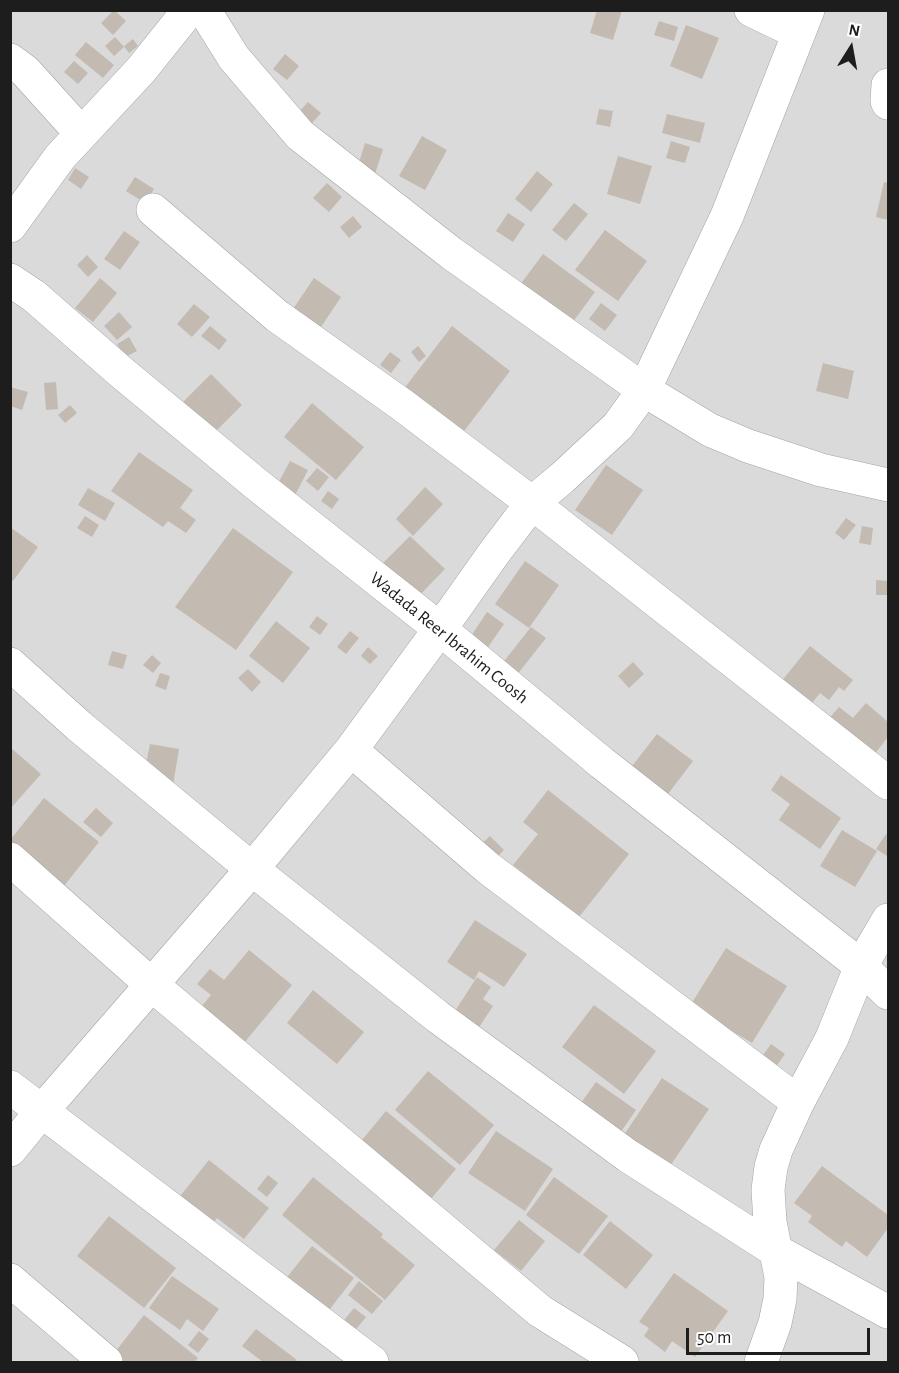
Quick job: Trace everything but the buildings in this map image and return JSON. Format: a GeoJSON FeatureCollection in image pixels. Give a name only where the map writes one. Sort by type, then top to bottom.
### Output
{"type":"FeatureCollection","features":[{"type":"Feature","properties":{"kind":"street"},"geometry":{"type":"LineString","coordinates":[[10,226],[60,157],[141,70],[189,10]]}},
{"type":"Feature","properties":{"kind":"street"},"geometry":{"type":"LineString","coordinates":[[204,10],[234,58],[300,135],[451,253],[644,390],[710,430],[748,446],[821,470],[888,484]]}},
{"type":"Feature","properties":{"kind":"street"},"geometry":{"type":"LineString","coordinates":[[10,1150],[252,869],[351,750],[532,503],[618,426],[644,390],[727,216],[804,22],[751,10]]}},
{"type":"Feature","properties":{"kind":"street"},"geometry":{"type":"LineString","coordinates":[[10,60],[25,71],[81,134]]}},
{"type":"Feature","properties":{"kind":"street"},"geometry":{"type":"LineString","coordinates":[[888,85],[886,101],[888,103]]}},
{"type":"Feature","properties":{"kind":"street"},"geometry":{"type":"LineString","coordinates":[[153,210],[277,316],[401,404],[532,503],[888,783]]}},
{"type":"Feature","properties":{"kind":"street","name":"Wadada Reer Ibrahim Coosh"},"geometry":{"type":"LineString","coordinates":[[10,280],[34,296],[121,372],[255,483],[440,629],[602,763],[861,966],[888,993]]}},
{"type":"Feature","properties":{"kind":"street"},"geometry":{"type":"LineString","coordinates":[[10,664],[79,726],[252,869],[438,1017],[628,1156],[777,1252],[888,1312]]}},
{"type":"Feature","properties":{"kind":"street"},"geometry":{"type":"LineString","coordinates":[[351,750],[488,868],[798,1102]]}},
{"type":"Feature","properties":{"kind":"street"},"geometry":{"type":"LineString","coordinates":[[10,859],[152,985],[540,1311],[622,1362]]}},
{"type":"Feature","properties":{"kind":"street"},"geometry":{"type":"LineString","coordinates":[[761,1362],[775,1323],[780,1299],[781,1277],[770,1222],[768,1190],[771,1167],[776,1150],[798,1102],[832,1038],[861,966],[888,920]]}},
{"type":"Feature","properties":{"kind":"street"},"geometry":{"type":"LineString","coordinates":[[10,1087],[372,1362]]}},
{"type":"Feature","properties":{"kind":"street"},"geometry":{"type":"LineString","coordinates":[[10,1280],[106,1362]]}},
{"type":"Feature","properties":{"kind":"shaded area"},"geometry":{"type":"Polygon","coordinates":[[[11,11],[888,11],[888,1362],[11,1362],[11,11]]]}}]}
